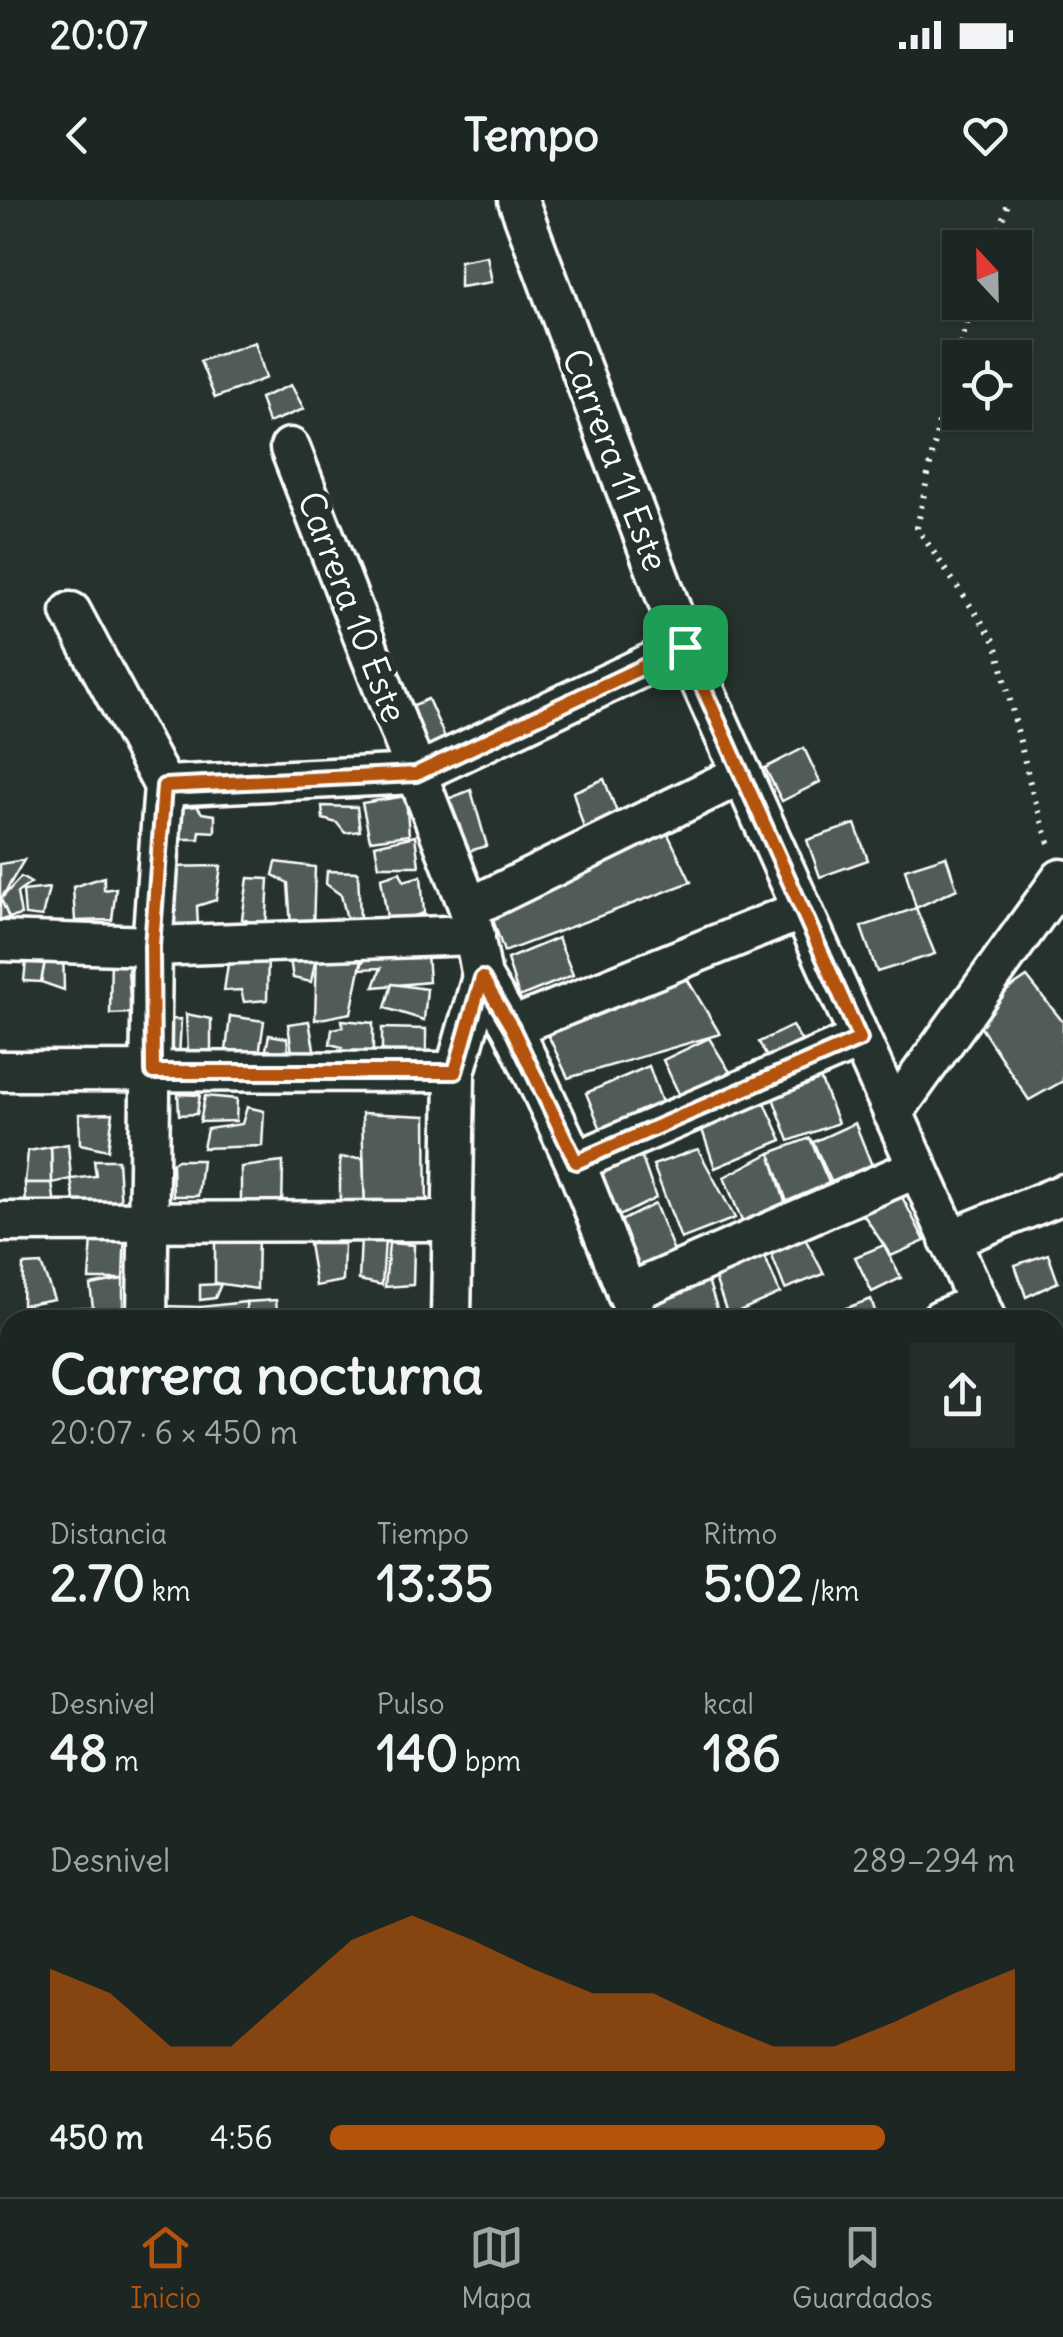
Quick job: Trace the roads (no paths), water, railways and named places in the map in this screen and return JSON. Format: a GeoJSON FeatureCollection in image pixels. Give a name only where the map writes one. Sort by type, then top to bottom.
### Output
{"type":"FeatureCollection","features":[{"type":"Feature","properties":{"kind":"street","name":"Carrera 11 Este"},"geometry":{"type":"LineString","coordinates":[[518,200],[685,647],[982,1310]]}},
{"type":"Feature","properties":{"kind":"street","name":"Carrera 10 Este"},"geometry":{"type":"LineString","coordinates":[[290,448],[472,921],[482,978],[512,1028],[576,1162],[632,1307]]}},
{"type":"Feature","properties":{"kind":"street"},"geometry":{"type":"LineString","coordinates":[[71,612],[164,786],[152,946],[147,1310]]}},
{"type":"Feature","properties":{"kind":"street"},"geometry":{"type":"LineString","coordinates":[[164,786],[416,774],[685,647]]}},
{"type":"Feature","properties":{"kind":"street"},"geometry":{"type":"LineString","coordinates":[[0,940],[152,946],[472,921],[742,774]]}},
{"type":"Feature","properties":{"kind":"street"},"geometry":{"type":"LineString","coordinates":[[892,1113],[1060,879]]}},
{"type":"Feature","properties":{"kind":"street"},"geometry":{"type":"LineString","coordinates":[[512,1028],[802,910]]}},
{"type":"Feature","properties":{"kind":"street"},"geometry":{"type":"LineString","coordinates":[[450,1310],[455,1072],[482,978]]}},
{"type":"Feature","properties":{"kind":"street"},"geometry":{"type":"LineString","coordinates":[[576,1162],[860,1039]]}},
{"type":"Feature","properties":{"kind":"street"},"geometry":{"type":"LineString","coordinates":[[0,1071],[455,1072]]}},
{"type":"Feature","properties":{"kind":"street"},"geometry":{"type":"LineString","coordinates":[[632,1307],[917,1168]]}},
{"type":"Feature","properties":{"kind":"street"},"geometry":{"type":"LineString","coordinates":[[949,1240],[1063,1194]]}},
{"type":"Feature","properties":{"kind":"street"},"geometry":{"type":"LineString","coordinates":[[0,1222],[452,1221]]}}]}
